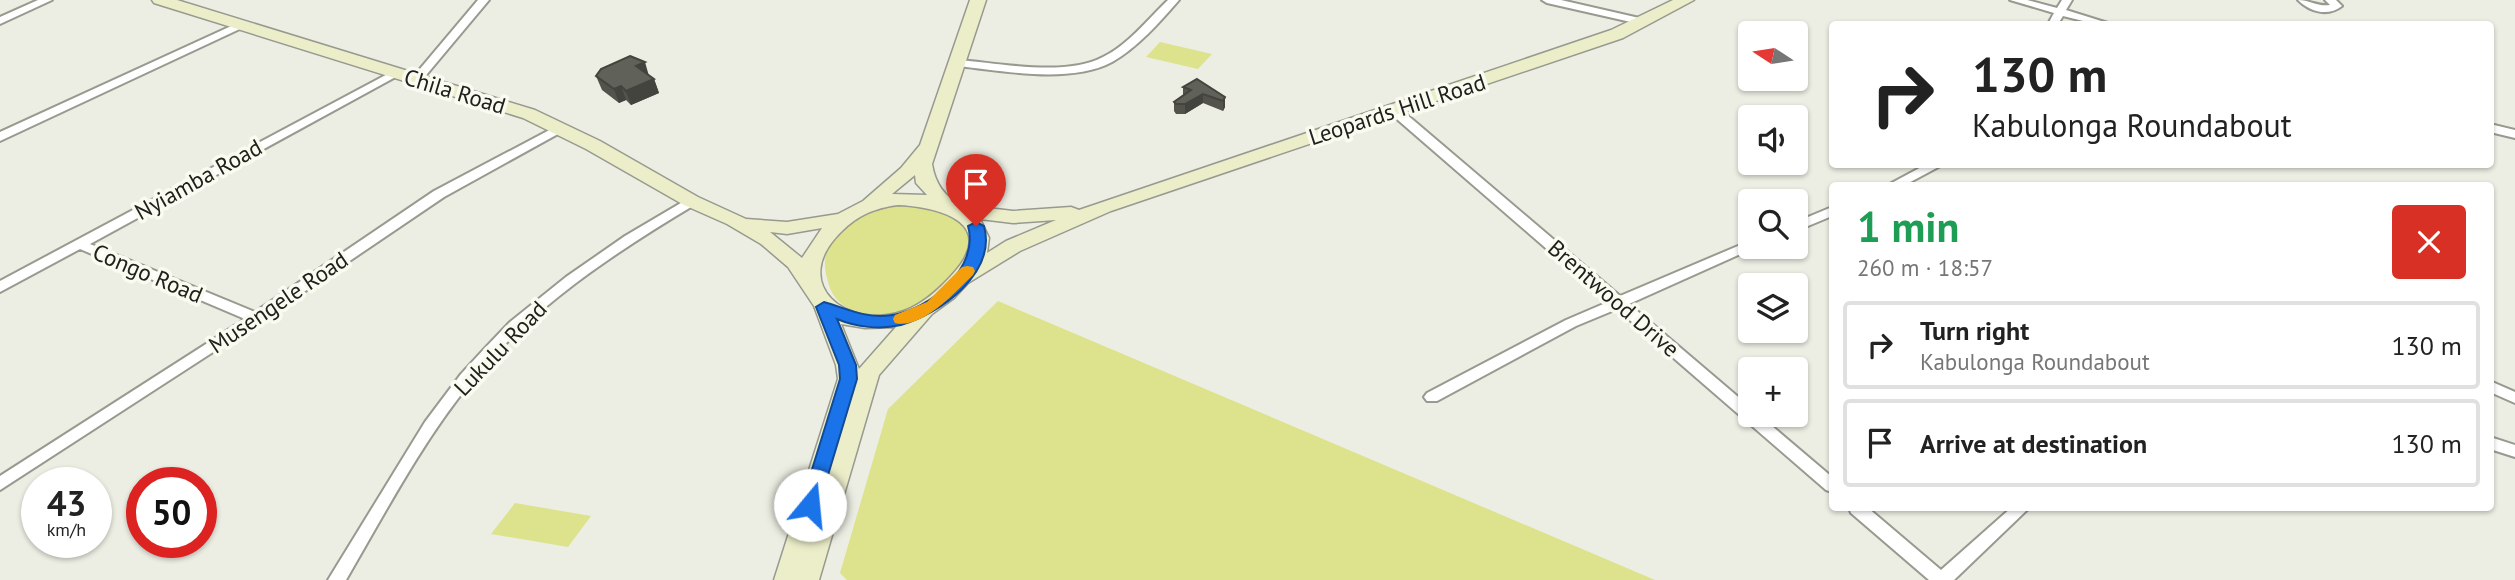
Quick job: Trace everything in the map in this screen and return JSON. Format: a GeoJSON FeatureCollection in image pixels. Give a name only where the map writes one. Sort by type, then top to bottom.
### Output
{"type":"FeatureCollection","features":[{"type":"Feature","properties":{"kind":"main road","name":"Chila Road"},"geometry":{"type":"LineString","coordinates":[[160,0],[529,114],[628,164],[691,201],[734,220],[776,245],[794,262],[809,282]]}},
{"type":"Feature","properties":{"kind":"main road"},"geometry":{"type":"LineString","coordinates":[[806,580],[868,373],[891,345],[963,278],[974,260],[979,238],[976,226],[931,190],[923,178],[923,163],[978,0]]}},
{"type":"Feature","properties":{"kind":"main road","name":"Leopards Hill Road"},"geometry":{"type":"LineString","coordinates":[[963,278],[1013,246],[1104,207],[1617,34],[1686,0]]}},
{"type":"Feature","properties":{"kind":"main road"},"geometry":{"type":"LineString","coordinates":[[787,580],[849,379],[847,365],[824,307],[809,282],[812,258],[821,241],[851,214],[908,172],[931,141]]}},
{"type":"Feature","properties":{"kind":"main road"},"geometry":{"type":"LineString","coordinates":[[851,214],[898,199],[930,201],[956,208]]}},
{"type":"Feature","properties":{"kind":"main road","name":"Leopards Hill Road"},"geometry":{"type":"LineString","coordinates":[[956,208],[1028,218],[1104,207]]}},
{"type":"Feature","properties":{"kind":"main road","name":"Chila Road"},"geometry":{"type":"LineString","coordinates":[[734,220],[787,228],[851,214]]}},
{"type":"Feature","properties":{"kind":"main road"},"geometry":{"type":"LineString","coordinates":[[824,307],[855,320],[885,321],[898,320],[932,306]]}},
{"type":"Feature","properties":{"kind":"street"},"geometry":{"type":"LineString","coordinates":[[0,21],[47,0]]}},
{"type":"Feature","properties":{"kind":"street"},"geometry":{"type":"LineString","coordinates":[[418,78],[484,0]]}},
{"type":"Feature","properties":{"kind":"street"},"geometry":{"type":"LineString","coordinates":[[958,63],[1055,69],[1096,65],[1121,50],[1174,0]]}},
{"type":"Feature","properties":{"kind":"street"},"geometry":{"type":"LineString","coordinates":[[1547,0],[1644,22]]}},
{"type":"Feature","properties":{"kind":"street"},"geometry":{"type":"LineString","coordinates":[[2015,0],[2094,21]]}},
{"type":"Feature","properties":{"kind":"street"},"geometry":{"type":"LineString","coordinates":[[2055,21],[2067,0]]}},
{"type":"Feature","properties":{"kind":"street"},"geometry":{"type":"LineString","coordinates":[[2303,0],[2317,13],[2336,8],[2330,0]]}},
{"type":"Feature","properties":{"kind":"street"},"geometry":{"type":"LineString","coordinates":[[0,137],[240,26]]}},
{"type":"Feature","properties":{"kind":"street","name":"Nyiamba Road"},"geometry":{"type":"LineString","coordinates":[[0,287],[397,72]]}},
{"type":"Feature","properties":{"kind":"street","name":"Brentwood Drive"},"geometry":{"type":"LineString","coordinates":[[1395,111],[1829,483]]}},
{"type":"Feature","properties":{"kind":"street"},"geometry":{"type":"LineString","coordinates":[[2494,129],[2515,134]]}},
{"type":"Feature","properties":{"kind":"street","name":"Musengele Road"},"geometry":{"type":"LineString","coordinates":[[0,484],[256,318],[439,194],[561,130]]}},
{"type":"Feature","properties":{"kind":"street"},"geometry":{"type":"LineString","coordinates":[[1900,182],[1930,168]]}},
{"type":"Feature","properties":{"kind":"street","name":"Lukulu Road"},"geometry":{"type":"LineString","coordinates":[[337,580],[432,424],[488,353],[513,328],[577,275],[691,201]]}},
{"type":"Feature","properties":{"kind":"street"},"geometry":{"type":"LineString","coordinates":[[1808,222],[1829,212]]}},
{"type":"Feature","properties":{"kind":"street","name":"Congo Road"},"geometry":{"type":"LineString","coordinates":[[79,244],[256,318]]}},
{"type":"Feature","properties":{"kind":"street"},"geometry":{"type":"LineString","coordinates":[[1432,397],[1571,323],[1738,251]]}},
{"type":"Feature","properties":{"kind":"street"},"geometry":{"type":"LineString","coordinates":[[2494,388],[2515,398]]}},
{"type":"Feature","properties":{"kind":"street"},"geometry":{"type":"LineString","coordinates":[[2494,444],[2515,451]]}},
{"type":"Feature","properties":{"kind":"street"},"geometry":{"type":"LineString","coordinates":[[1861,511],[1942,580],[2018,511]]}},
{"type":"Feature","properties":{"kind":"green space"},"geometry":{"type":"Polygon","coordinates":[[[1160,42],[1212,54],[1198,69],[1146,57],[1160,42]]]}},
{"type":"Feature","properties":{"kind":"green space"},"geometry":{"type":"Polygon","coordinates":[[[924,203],[962,222],[969,237],[966,255],[955,274],[937,292],[915,307],[891,315],[866,315],[839,302],[830,287],[825,264],[829,247],[844,228],[874,210],[924,203]]]}},
{"type":"Feature","properties":{"kind":"green space"},"geometry":{"type":"Polygon","coordinates":[[[998,301],[1655,580],[847,580],[840,573],[888,409],[998,301]]]}},
{"type":"Feature","properties":{"kind":"green space"},"geometry":{"type":"Polygon","coordinates":[[[515,503],[591,516],[568,547],[491,534],[515,503]]]}},
{"type":"Feature","properties":{"kind":"building"},"geometry":{"type":"Polygon","coordinates":[[[630,56],[645,62],[636,66],[654,79],[626,91],[621,86],[614,89],[596,76],[601,69],[630,56]]]}},
{"type":"Feature","properties":{"kind":"building"},"geometry":{"type":"Polygon","coordinates":[[[1197,79],[1225,97],[1223,101],[1203,94],[1185,104],[1176,104],[1174,102],[1191,90],[1183,87],[1197,79]]]}},
{"type":"Feature","properties":{"kind":"slow traffic"},"geometry":{"type":"LineString","coordinates":[[901,319],[932,306],[963,278],[967,271]]}},
{"type":"Feature","properties":{"kind":"route"},"geometry":{"type":"LineString","coordinates":[[810,505],[849,379],[847,365],[824,307],[840,316],[855,320],[885,321],[914,315],[932,306],[963,278],[974,260],[979,238],[976,226]]}}]}
